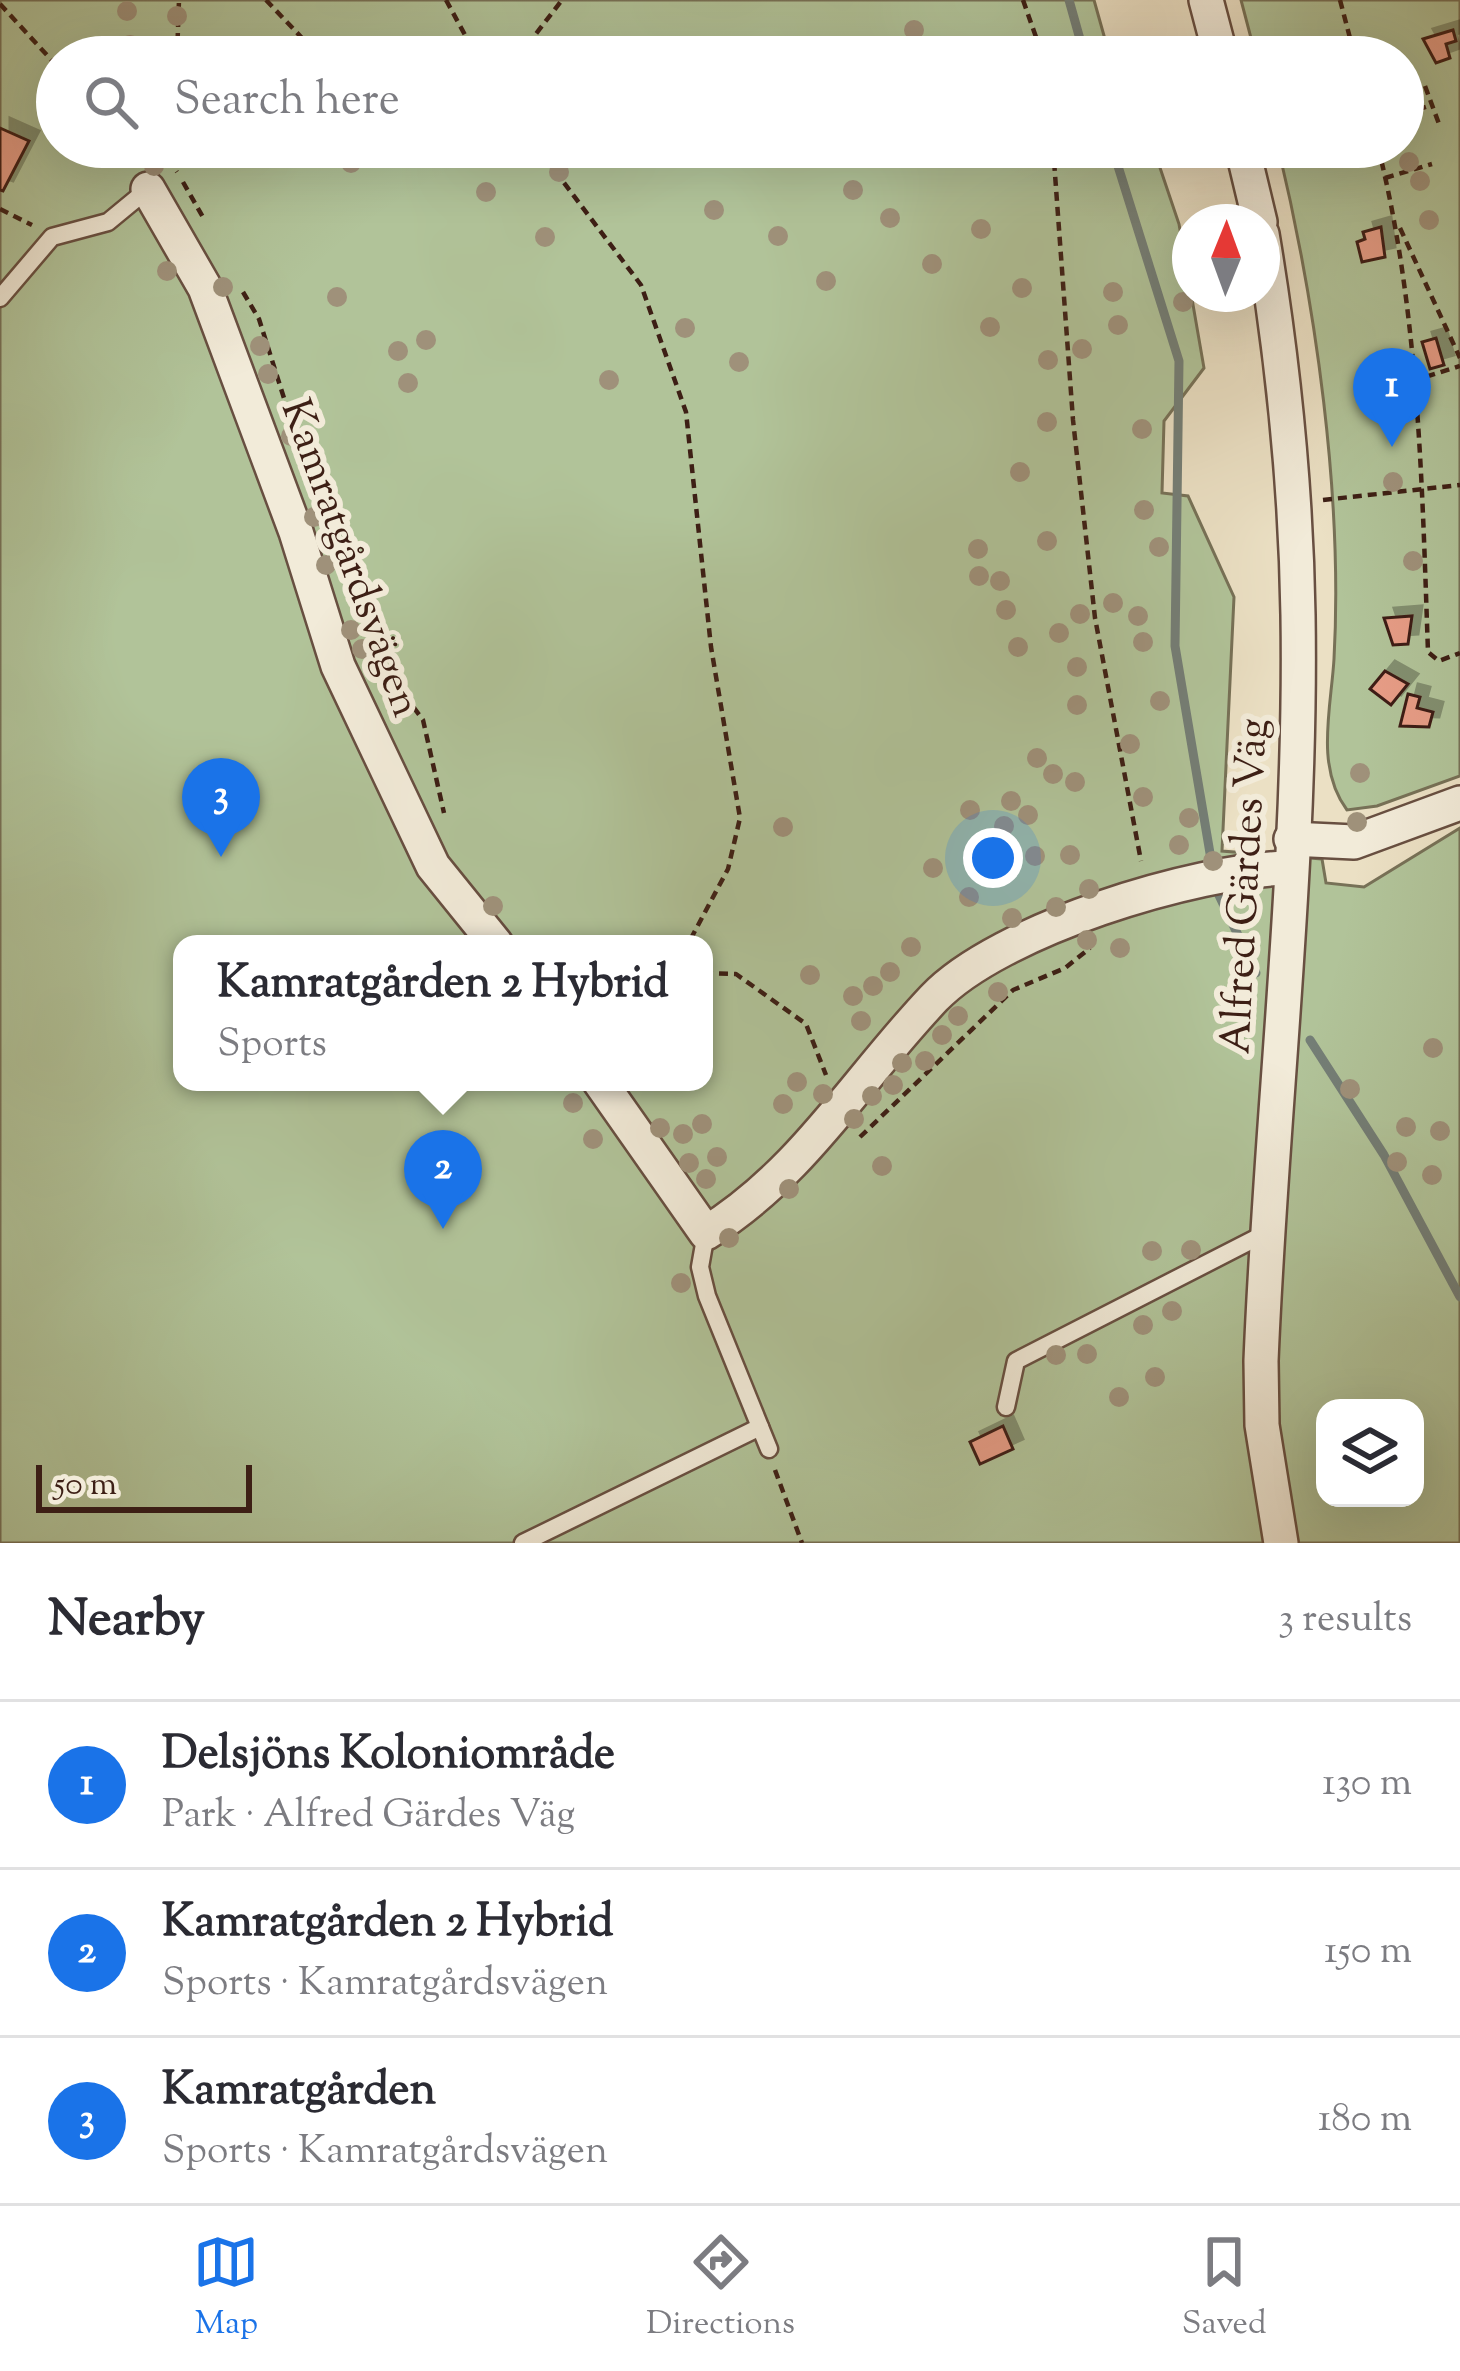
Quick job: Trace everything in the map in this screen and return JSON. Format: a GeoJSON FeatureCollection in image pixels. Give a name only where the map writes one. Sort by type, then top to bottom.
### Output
{"type":"FeatureCollection","features":[{"type":"Feature","properties":{"kind":"street"},"geometry":{"type":"LineString","coordinates":[[1206,0],[1215,36]]}},
{"type":"Feature","properties":{"kind":"street"},"geometry":{"type":"LineString","coordinates":[[1247,168],[1256,204]]}},
{"type":"Feature","properties":{"kind":"street","name":"Kamratgårdsvägen"},"geometry":{"type":"LineString","coordinates":[[148,189],[205,288],[296,532],[338,666],[434,866],[489,935]]}},
{"type":"Feature","properties":{"kind":"street","name":"Alfred Gärdes Väg"},"geometry":{"type":"LineString","coordinates":[[1271,312],[1293,505],[1298,618],[1260,1395],[1280,1543]]}},
{"type":"Feature","properties":{"kind":"street"},"geometry":{"type":"LineString","coordinates":[[606,1091],[706,1233],[764,1195],[963,971],[1011,942],[1290,853],[1354,842],[1460,802]]}},
{"type":"Feature","properties":{"kind":"lane"},"geometry":{"type":"LineString","coordinates":[[0,298],[52,237],[108,222],[148,189]]}},
{"type":"Feature","properties":{"kind":"lane"},"geometry":{"type":"LineString","coordinates":[[1006,1407],[1016,1361],[1267,1232]]}},
{"type":"Feature","properties":{"kind":"lane"},"geometry":{"type":"LineString","coordinates":[[706,1233],[700,1268],[706,1296],[769,1449]]}},
{"type":"Feature","properties":{"kind":"lane"},"geometry":{"type":"LineString","coordinates":[[523,1543],[760,1427]]}},
{"type":"Feature","properties":{"kind":"path"},"geometry":{"type":"LineString","coordinates":[[178,36],[179,0]]}},
{"type":"Feature","properties":{"kind":"path"},"geometry":{"type":"LineString","coordinates":[[266,0],[300,36]]}},
{"type":"Feature","properties":{"kind":"path"},"geometry":{"type":"LineString","coordinates":[[446,0],[466,36]]}},
{"type":"Feature","properties":{"kind":"path"},"geometry":{"type":"LineString","coordinates":[[534,36],[562,0]]}},
{"type":"Feature","properties":{"kind":"path"},"geometry":{"type":"LineString","coordinates":[[1023,0],[1036,36]]}},
{"type":"Feature","properties":{"kind":"path"},"geometry":{"type":"LineString","coordinates":[[1340,0],[1349,36]]}},
{"type":"Feature","properties":{"kind":"path"},"geometry":{"type":"LineString","coordinates":[[0,4],[36,43]]}},
{"type":"Feature","properties":{"kind":"path"},"geometry":{"type":"LineString","coordinates":[[1425,86],[1439,124]]}},
{"type":"Feature","properties":{"kind":"path"},"geometry":{"type":"LineString","coordinates":[[1424,107],[1432,105]]}},
{"type":"Feature","properties":{"kind":"path"},"geometry":{"type":"LineString","coordinates":[[1424,166],[1432,164]]}},
{"type":"Feature","properties":{"kind":"path"},"geometry":{"type":"LineString","coordinates":[[172,168],[206,223]]}},
{"type":"Feature","properties":{"kind":"path"},"geometry":{"type":"LineString","coordinates":[[554,168],[641,285],[686,412],[711,647],[740,818],[728,868],[693,935]]}},
{"type":"Feature","properties":{"kind":"path"},"geometry":{"type":"LineString","coordinates":[[1054,168],[1073,420],[1095,618],[1148,896]]}},
{"type":"Feature","properties":{"kind":"path"},"geometry":{"type":"LineString","coordinates":[[1383,168],[1397,223],[1460,362],[1412,381]]}},
{"type":"Feature","properties":{"kind":"path"},"geometry":{"type":"LineString","coordinates":[[1385,178],[1419,168]]}},
{"type":"Feature","properties":{"kind":"path"},"geometry":{"type":"LineString","coordinates":[[0,209],[52,237]]}},
{"type":"Feature","properties":{"kind":"path"},"geometry":{"type":"LineString","coordinates":[[1397,223],[1422,491],[1427,652],[1439,661],[1460,653]]}},
{"type":"Feature","properties":{"kind":"path"},"geometry":{"type":"LineString","coordinates":[[238,286],[259,319],[299,446]]}},
{"type":"Feature","properties":{"kind":"path"},"geometry":{"type":"LineString","coordinates":[[306,462],[354,553],[370,631],[388,673],[423,720],[445,828]]}},
{"type":"Feature","properties":{"kind":"path"},"geometry":{"type":"LineString","coordinates":[[1293,505],[1460,485]]}},
{"type":"Feature","properties":{"kind":"path"},"geometry":{"type":"LineString","coordinates":[[713,974],[736,974],[806,1024],[839,1108]]}},
{"type":"Feature","properties":{"kind":"path"},"geometry":{"type":"LineString","coordinates":[[769,1449],[802,1543]]}},
{"type":"Feature","properties":{"kind":"green space"},"geometry":{"type":"Polygon","coordinates":[[[0,0],[1094,0],[1104,36],[36,36],[36,168],[1160,168],[1172,204],[1172,312],[1194,312],[1204,368],[1164,421],[1162,493],[1188,496],[1234,597],[1222,851],[1322,859],[1326,883],[1364,887],[1460,828],[1460,1543],[0,1543],[0,0]]]}},
{"type":"Feature","properties":{"kind":"green space"},"geometry":{"type":"Polygon","coordinates":[[[1241,0],[1460,0],[1460,776],[1377,806],[1347,810],[1337,793],[1328,757],[1336,597],[1330,467],[1315,336],[1282,168],[1424,168],[1424,36],[1250,36],[1241,0]]]}},
{"type":"Feature","properties":{"kind":"building"},"geometry":{"type":"Polygon","coordinates":[[[1453,30],[1456,41],[1446,44],[1450,58],[1436,63],[1424,39],[1453,30]]]}},
{"type":"Feature","properties":{"kind":"building"},"geometry":{"type":"Polygon","coordinates":[[[0,128],[29,141],[3,191],[0,190],[0,128]]]}},
{"type":"Feature","properties":{"kind":"building"},"geometry":{"type":"Polygon","coordinates":[[[1381,227],[1385,257],[1362,262],[1357,242],[1365,239],[1363,232],[1381,227]]]}},
{"type":"Feature","properties":{"kind":"building"},"geometry":{"type":"Polygon","coordinates":[[[1436,338],[1444,365],[1430,369],[1422,342],[1436,338]]]}},
{"type":"Feature","properties":{"kind":"building"},"geometry":{"type":"Polygon","coordinates":[[[1396,366],[1399,398],[1382,400],[1381,388],[1371,389],[1369,369],[1396,366]]]}},
{"type":"Feature","properties":{"kind":"building"},"geometry":{"type":"Polygon","coordinates":[[[1412,616],[1408,644],[1393,645],[1384,618],[1412,616]]]}},
{"type":"Feature","properties":{"kind":"building"},"geometry":{"type":"Polygon","coordinates":[[[1385,671],[1408,684],[1391,705],[1370,689],[1385,671]]]}},
{"type":"Feature","properties":{"kind":"building"},"geometry":{"type":"Polygon","coordinates":[[[1408,694],[1420,697],[1417,708],[1433,712],[1429,727],[1400,726],[1408,694]]]}},
{"type":"Feature","properties":{"kind":"building"},"geometry":{"type":"Polygon","coordinates":[[[1003,1426],[1013,1449],[980,1464],[970,1442],[1003,1426]]]}},
{"type":"Feature","properties":{"kind":"waterway"},"geometry":{"type":"LineString","coordinates":[[1069,0],[1079,36]]}},
{"type":"Feature","properties":{"kind":"waterway"},"geometry":{"type":"LineString","coordinates":[[1119,168],[1179,361],[1175,646],[1212,865]]}},
{"type":"Feature","properties":{"kind":"waterway"},"geometry":{"type":"LineString","coordinates":[[1217,891],[1256,973]]}},
{"type":"Feature","properties":{"kind":"waterway"},"geometry":{"type":"LineString","coordinates":[[1310,1040],[1384,1155],[1460,1297]]}},
{"type":"Feature","properties":{"kind":"place","name":"Delsjöns Koloniområde"},"geometry":{"type":"Point","coordinates":[1392,447]}},
{"type":"Feature","properties":{"kind":"place","name":"Kamratgården"},"geometry":{"type":"Point","coordinates":[221,857]}},
{"type":"Feature","properties":{"kind":"place","name":"Kamratgården 2 Hybrid"},"geometry":{"type":"Point","coordinates":[443,1229]}}]}
